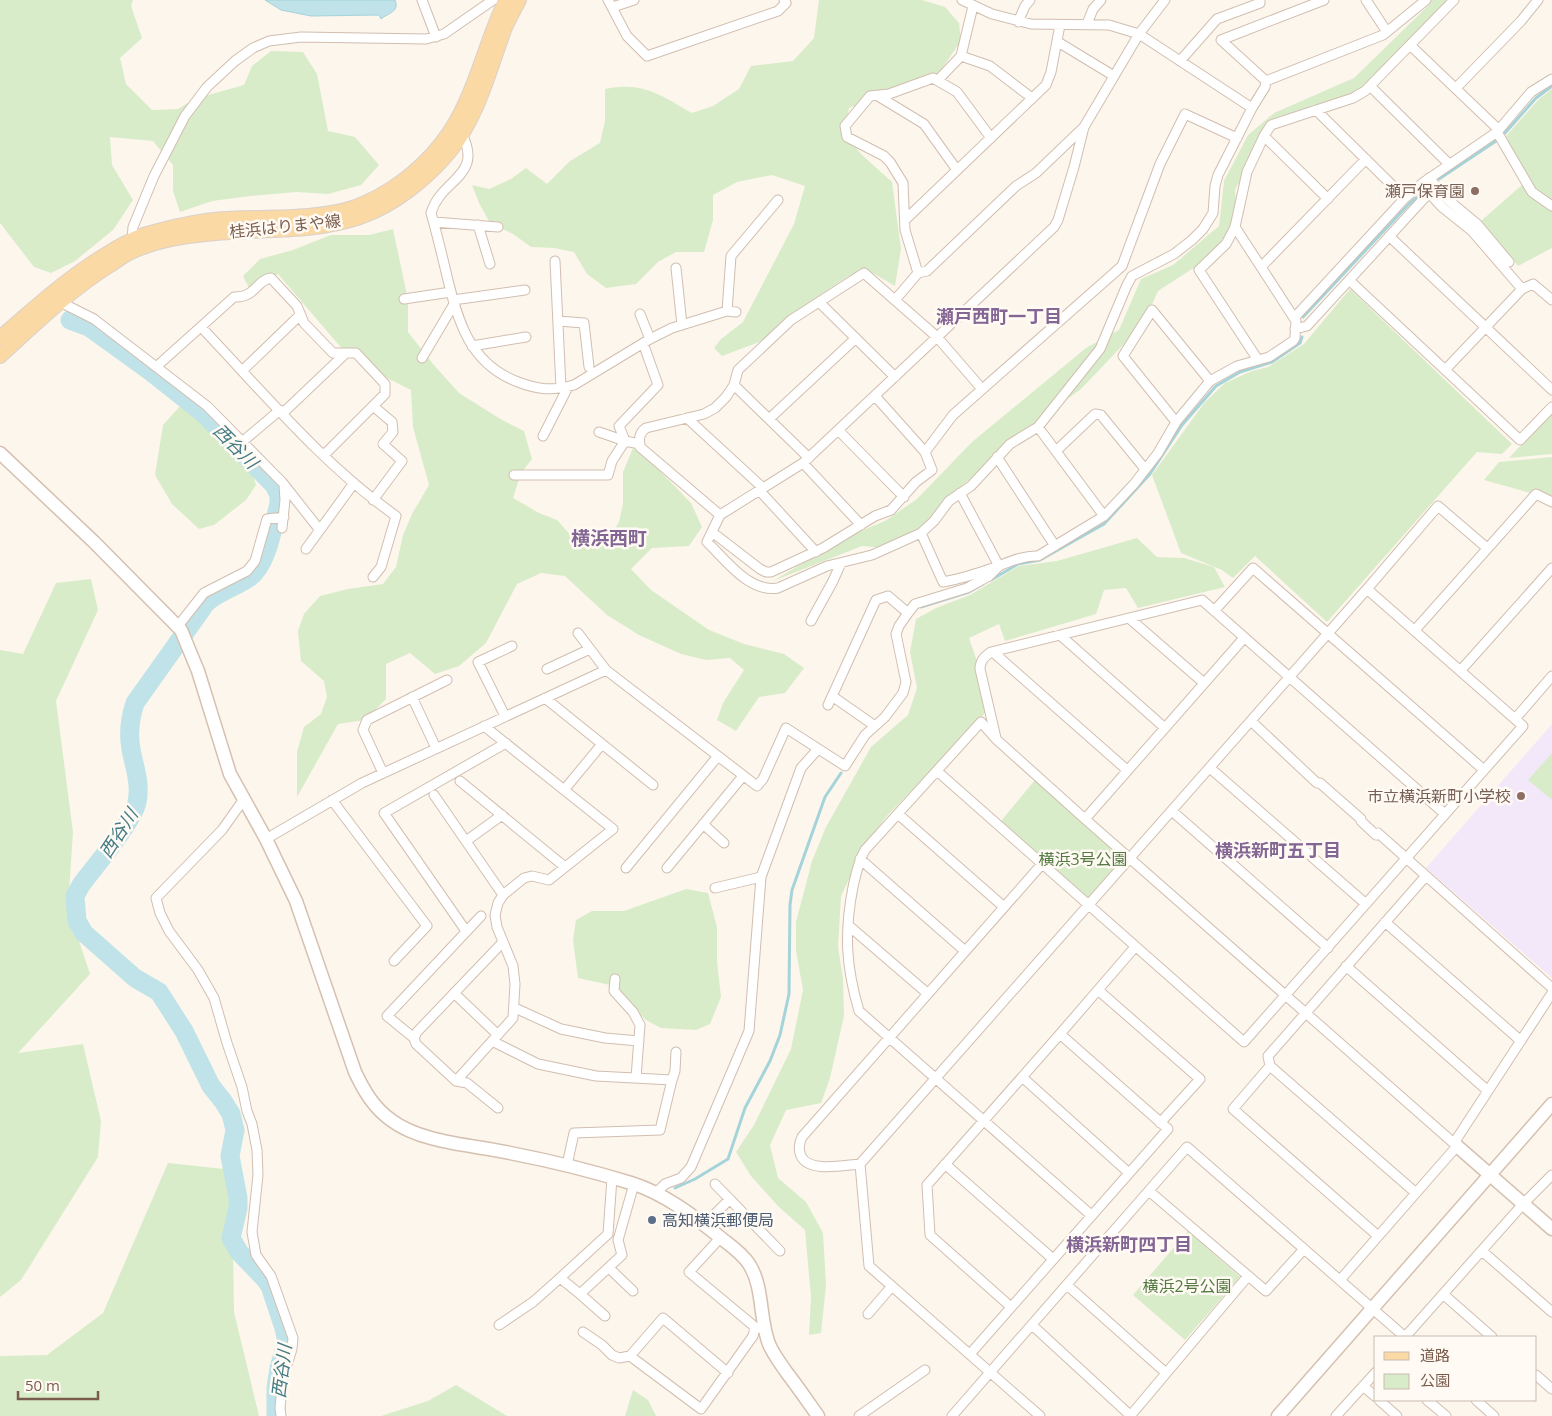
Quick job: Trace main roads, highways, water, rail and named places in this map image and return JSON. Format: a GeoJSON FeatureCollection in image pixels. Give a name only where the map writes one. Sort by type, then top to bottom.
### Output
{"type":"FeatureCollection","features":[{"type":"Feature","properties":{"kind":"main road","name":"桂浜はりまや線"},"geometry":{"type":"LineString","coordinates":[[0,338],[55,299],[132,251],[186,236],[334,223],[360,217],[391,202],[417,184],[451,150],[495,23],[506,0]]}},
{"type":"Feature","properties":{"kind":"main road","name":"桂浜はりまや線"},"geometry":{"type":"LineString","coordinates":[[0,356],[91,264],[132,240],[146,234],[214,220],[288,217],[328,213],[353,208],[384,193],[409,177],[458,129],[483,90],[505,28],[520,0]]}},
{"type":"Feature","properties":{"kind":"water"},"geometry":{"type":"Polygon","coordinates":[[[265,0],[395,0],[396,7],[395,10],[381,19],[379,15],[311,16],[281,10],[265,0]]]}},
{"type":"Feature","properties":{"kind":"waterway"},"geometry":{"type":"LineString","coordinates":[[1505,133],[1536,98],[1552,86]]}},
{"type":"Feature","properties":{"kind":"waterway"},"geometry":{"type":"LineString","coordinates":[[1439,179],[1496,141]]}},
{"type":"Feature","properties":{"kind":"waterway"},"geometry":{"type":"LineString","coordinates":[[1303,317],[1409,204],[1430,186]]}},
{"type":"Feature","properties":{"kind":"waterway","name":"西谷川"},"geometry":{"type":"LineString","coordinates":[[70,320],[89,327],[150,371],[202,412],[274,485],[279,495],[279,504],[266,554],[256,571],[250,577],[216,595],[206,603],[135,703],[130,737],[138,782],[137,802],[129,821],[81,885],[75,896],[77,921],[84,933],[135,978],[159,992],[184,1031],[211,1086],[231,1114],[235,1130],[230,1156],[238,1198],[238,1208],[231,1238],[239,1252],[270,1286],[286,1337],[276,1388],[276,1416]]}},
{"type":"Feature","properties":{"kind":"waterway"},"geometry":{"type":"LineString","coordinates":[[991,580],[1018,564],[1040,560],[1104,524],[1150,474],[1182,425],[1216,386],[1240,372],[1272,362],[1300,343],[1302,337]]}},
{"type":"Feature","properties":{"kind":"waterway"},"geometry":{"type":"LineString","coordinates":[[921,607],[969,592],[983,584]]}},
{"type":"Feature","properties":{"kind":"waterway"},"geometry":{"type":"LineString","coordinates":[[675,1188],[695,1179],[728,1159],[745,1108],[770,1061],[780,1035],[789,994],[790,905],[792,890],[825,797],[841,773]]}},
{"type":"Feature","properties":{"kind":"place","name":"瀬戸保育園"},"geometry":{"type":"Point","coordinates":[1475,191]}},
{"type":"Feature","properties":{"kind":"place","name":"市立横浜新町小学校"},"geometry":{"type":"Point","coordinates":[1521,796]}},
{"type":"Feature","properties":{"kind":"place","name":"高知横浜郵便局"},"geometry":{"type":"Point","coordinates":[652,1220]}},
{"type":"Feature","properties":{"kind":"district","name":"瀬戸西町一丁目"},"geometry":{"type":"Point","coordinates":[999,316]}},
{"type":"Feature","properties":{"kind":"district","name":"横浜西町"},"geometry":{"type":"Point","coordinates":[609,538]}},
{"type":"Feature","properties":{"kind":"district","name":"横浜新町五丁目"},"geometry":{"type":"Point","coordinates":[1278,850]}},
{"type":"Feature","properties":{"kind":"district","name":"横浜新町四丁目"},"geometry":{"type":"Point","coordinates":[1129,1244]}},
{"type":"Feature","properties":{"kind":"park label","name":"横浜3号公園"},"geometry":{"type":"Point","coordinates":[1083,859]}},
{"type":"Feature","properties":{"kind":"park label","name":"横浜2号公園"},"geometry":{"type":"Point","coordinates":[1187,1286]}}]}
